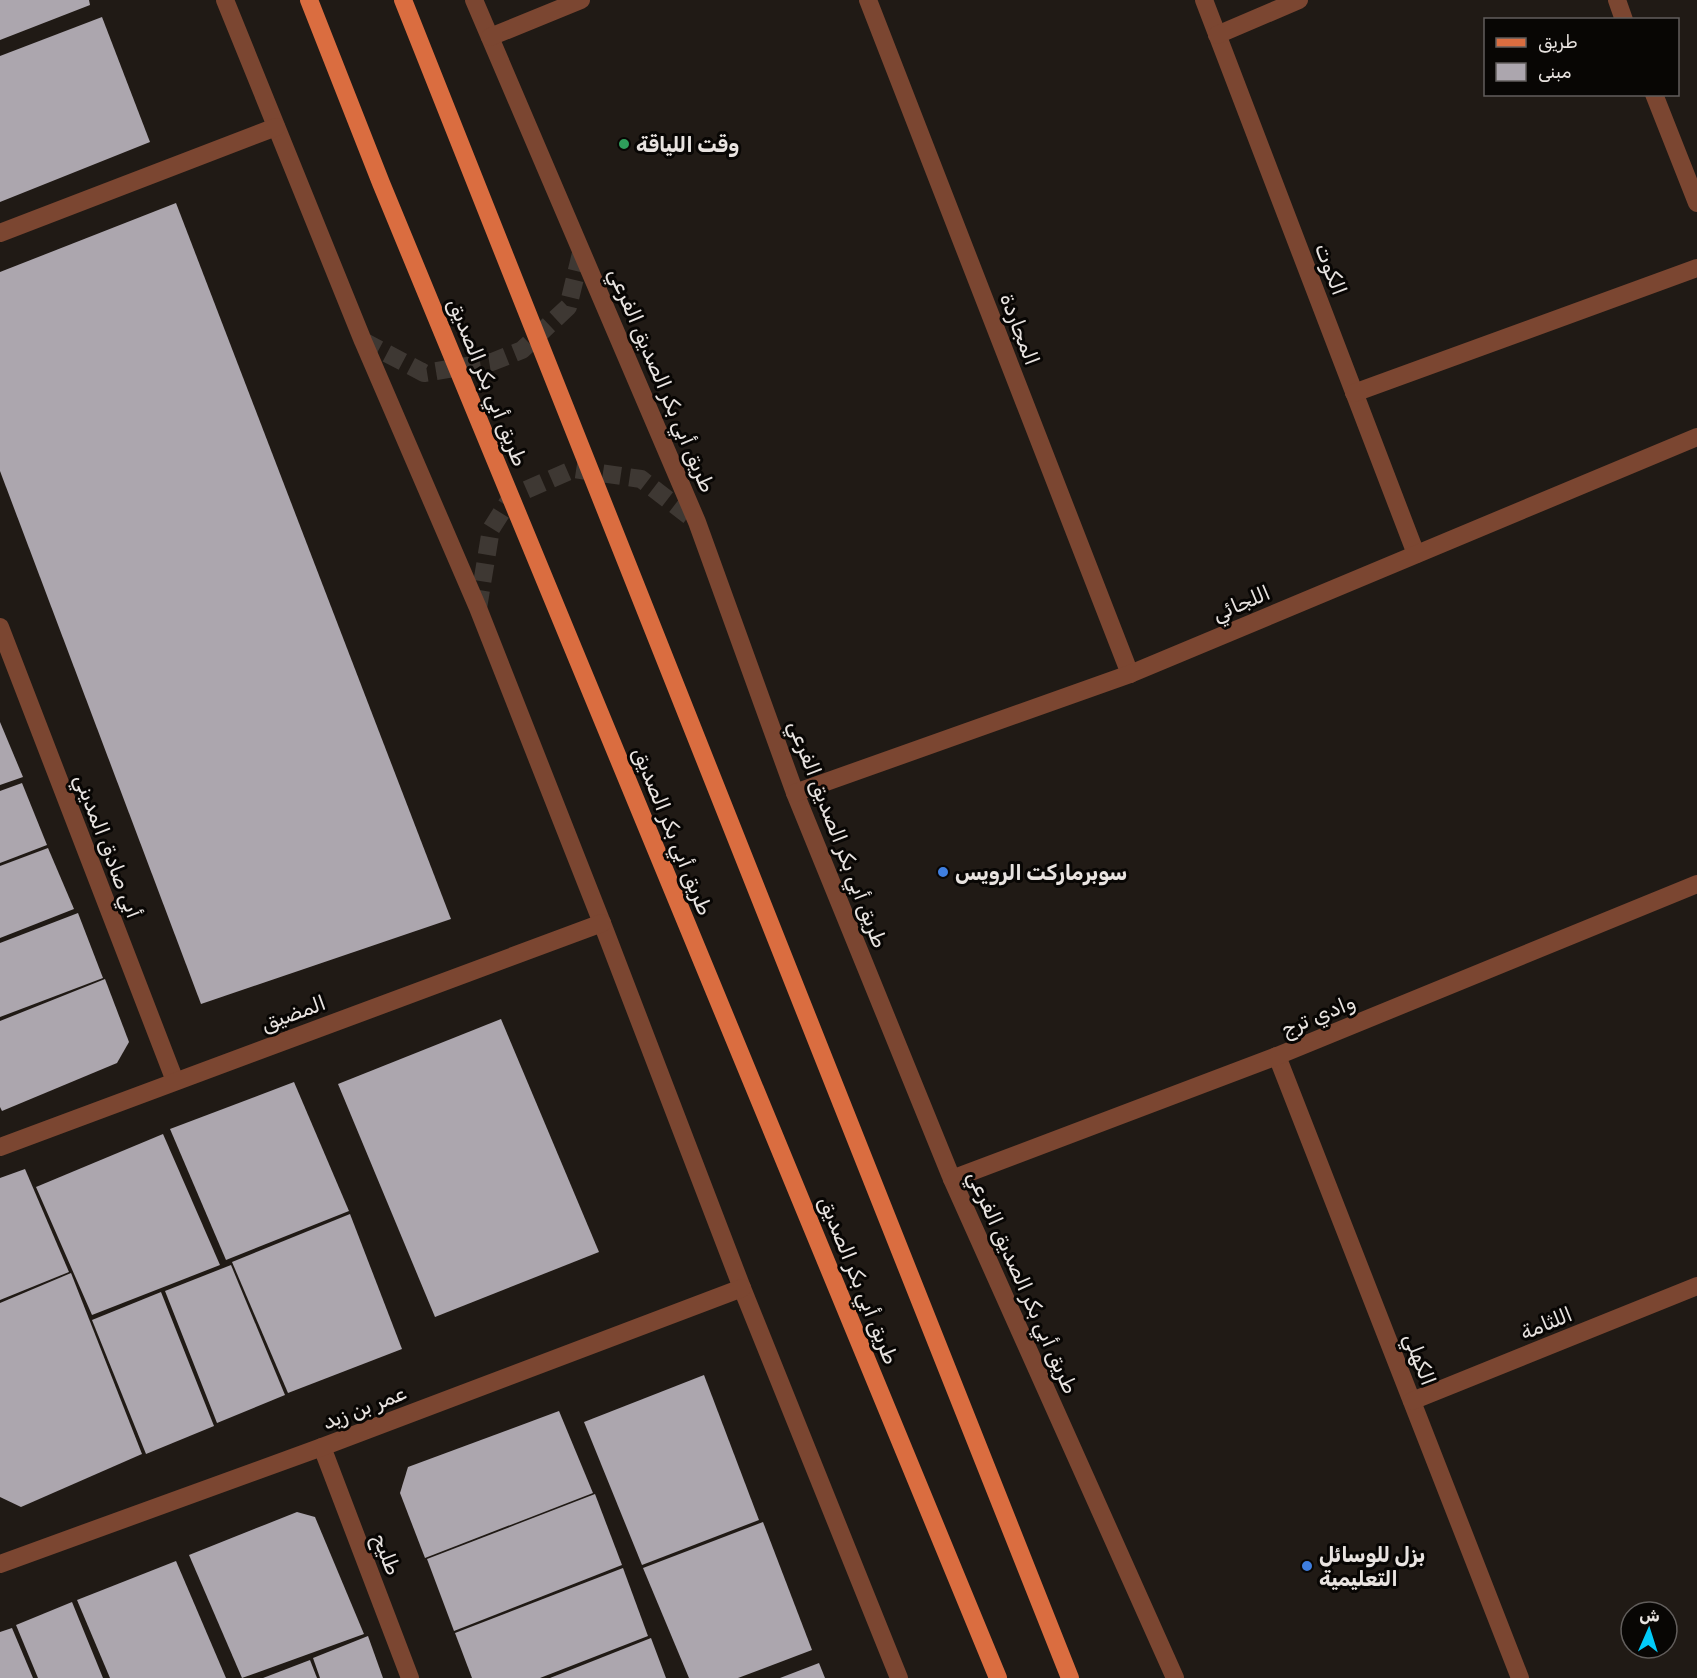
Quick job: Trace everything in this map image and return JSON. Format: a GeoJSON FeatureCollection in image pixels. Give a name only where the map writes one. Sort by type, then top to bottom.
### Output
{"type":"FeatureCollection","features":[{"type":"Feature","properties":{"kind":"main road","name":"طريق أبي بكر الصديق"},"geometry":{"type":"LineString","coordinates":[[309,0],[386,194],[999,1678]]}},
{"type":"Feature","properties":{"kind":"main road"},"geometry":{"type":"LineString","coordinates":[[403,0],[1070,1678]]}},
{"type":"Feature","properties":{"kind":"street"},"geometry":{"type":"LineString","coordinates":[[225,0],[363,342],[478,608],[742,1288],[899,1678]]}},
{"type":"Feature","properties":{"kind":"street","name":"طريق أبي بكر الصديق الفرعي"},"geometry":{"type":"LineString","coordinates":[[474,0],[697,522],[795,793],[952,1179],[1174,1678]]}},
{"type":"Feature","properties":{"kind":"street"},"geometry":{"type":"LineString","coordinates":[[490,37],[581,0]]}},
{"type":"Feature","properties":{"kind":"street","name":"المجاردة"},"geometry":{"type":"LineString","coordinates":[[868,0],[1130,674]]}},
{"type":"Feature","properties":{"kind":"street","name":"الكوت"},"geometry":{"type":"LineString","coordinates":[[1204,0],[1416,554]]}},
{"type":"Feature","properties":{"kind":"street"},"geometry":{"type":"LineString","coordinates":[[1217,34],[1299,0]]}},
{"type":"Feature","properties":{"kind":"street"},"geometry":{"type":"LineString","coordinates":[[1617,0],[1623,18]]}},
{"type":"Feature","properties":{"kind":"street"},"geometry":{"type":"LineString","coordinates":[[1655,96],[1697,203]]}},
{"type":"Feature","properties":{"kind":"street"},"geometry":{"type":"LineString","coordinates":[[0,233],[276,128]]}},
{"type":"Feature","properties":{"kind":"street"},"geometry":{"type":"LineString","coordinates":[[1354,393],[1697,268]]}},
{"type":"Feature","properties":{"kind":"street","name":"اللجائي"},"geometry":{"type":"LineString","coordinates":[[795,793],[1130,674],[1697,437]]}},
{"type":"Feature","properties":{"kind":"street","name":"أبي صادق المديني"},"geometry":{"type":"LineString","coordinates":[[0,627],[175,1081]]}},
{"type":"Feature","properties":{"kind":"street","name":"وادي ترج"},"geometry":{"type":"LineString","coordinates":[[952,1179],[1277,1056],[1697,884]]}},
{"type":"Feature","properties":{"kind":"street","name":"المضيق"},"geometry":{"type":"LineString","coordinates":[[0,1148],[602,923]]}},
{"type":"Feature","properties":{"kind":"street","name":"الكهلي"},"geometry":{"type":"LineString","coordinates":[[1277,1056],[1520,1678]]}},
{"type":"Feature","properties":{"kind":"street","name":"اللثامة"},"geometry":{"type":"LineString","coordinates":[[1412,1401],[1697,1286]]}},
{"type":"Feature","properties":{"kind":"street","name":"عمر بن زيد"},"geometry":{"type":"LineString","coordinates":[[0,1564],[322,1447],[742,1288]]}},
{"type":"Feature","properties":{"kind":"street","name":"طليح"},"geometry":{"type":"LineString","coordinates":[[322,1447],[411,1678]]}},
{"type":"Feature","properties":{"kind":"building"},"geometry":{"type":"Polygon","coordinates":[[[0,0],[89,0],[90,5],[0,40],[0,0]]]}},
{"type":"Feature","properties":{"kind":"building"},"geometry":{"type":"Polygon","coordinates":[[[102,17],[150,142],[0,202],[0,56],[102,17]]]}},
{"type":"Feature","properties":{"kind":"building"},"geometry":{"type":"Polygon","coordinates":[[[176,203],[451,919],[201,1004],[0,471],[0,272],[176,203]]]}},
{"type":"Feature","properties":{"kind":"building"},"geometry":{"type":"Polygon","coordinates":[[[0,722],[23,777],[0,785],[0,722]]]}},
{"type":"Feature","properties":{"kind":"building"},"geometry":{"type":"Polygon","coordinates":[[[22,783],[47,845],[0,863],[0,791],[22,783]]]}},
{"type":"Feature","properties":{"kind":"building"},"geometry":{"type":"Polygon","coordinates":[[[48,848],[74,909],[0,938],[0,866],[48,848]]]}},
{"type":"Feature","properties":{"kind":"building"},"geometry":{"type":"Polygon","coordinates":[[[78,913],[103,978],[0,1017],[0,943],[78,913]]]}},
{"type":"Feature","properties":{"kind":"building"},"geometry":{"type":"Polygon","coordinates":[[[105,979],[129,1042],[117,1063],[2,1111],[0,1107],[0,1021],[105,979]]]}},
{"type":"Feature","properties":{"kind":"building"},"geometry":{"type":"Polygon","coordinates":[[[501,1019],[599,1252],[435,1317],[338,1084],[501,1019]]]}},
{"type":"Feature","properties":{"kind":"building"},"geometry":{"type":"Polygon","coordinates":[[[294,1082],[349,1211],[226,1260],[170,1129],[294,1082]]]}},
{"type":"Feature","properties":{"kind":"building"},"geometry":{"type":"Polygon","coordinates":[[[163,1134],[220,1265],[92,1315],[36,1187],[163,1134]]]}},
{"type":"Feature","properties":{"kind":"building"},"geometry":{"type":"Polygon","coordinates":[[[25,1169],[69,1272],[0,1300],[0,1178],[25,1169]]]}},
{"type":"Feature","properties":{"kind":"building"},"geometry":{"type":"Polygon","coordinates":[[[350,1214],[402,1349],[288,1393],[232,1262],[350,1214]]]}},
{"type":"Feature","properties":{"kind":"building"},"geometry":{"type":"Polygon","coordinates":[[[231,1265],[285,1395],[217,1423],[165,1291],[231,1265]]]}},
{"type":"Feature","properties":{"kind":"building"},"geometry":{"type":"Polygon","coordinates":[[[71,1273],[142,1454],[21,1507],[0,1497],[0,1303],[71,1273]]]}},
{"type":"Feature","properties":{"kind":"building"},"geometry":{"type":"Polygon","coordinates":[[[161,1292],[214,1426],[146,1454],[92,1320],[161,1292]]]}},
{"type":"Feature","properties":{"kind":"building"},"geometry":{"type":"Polygon","coordinates":[[[704,1375],[759,1520],[642,1565],[584,1422],[704,1375]]]}},
{"type":"Feature","properties":{"kind":"building"},"geometry":{"type":"Polygon","coordinates":[[[559,1411],[593,1493],[425,1558],[400,1493],[408,1467],[559,1411]]]}},
{"type":"Feature","properties":{"kind":"building"},"geometry":{"type":"Polygon","coordinates":[[[595,1494],[622,1565],[454,1631],[427,1559],[595,1494]]]}},
{"type":"Feature","properties":{"kind":"building"},"geometry":{"type":"Polygon","coordinates":[[[297,1512],[315,1517],[364,1634],[242,1678],[189,1555],[297,1512]]]}},
{"type":"Feature","properties":{"kind":"building"},"geometry":{"type":"Polygon","coordinates":[[[763,1522],[812,1650],[738,1678],[689,1678],[643,1568],[763,1522]]]}},
{"type":"Feature","properties":{"kind":"building"},"geometry":{"type":"Polygon","coordinates":[[[176,1561],[226,1678],[110,1678],[77,1600],[176,1561]]]}},
{"type":"Feature","properties":{"kind":"building"},"geometry":{"type":"Polygon","coordinates":[[[623,1568],[648,1636],[540,1678],[472,1678],[455,1633],[623,1568]]]}},
{"type":"Feature","properties":{"kind":"building"},"geometry":{"type":"Polygon","coordinates":[[[72,1602],[103,1678],[38,1678],[16,1625],[72,1602]]]}},
{"type":"Feature","properties":{"kind":"building"},"geometry":{"type":"Polygon","coordinates":[[[12,1628],[33,1678],[0,1678],[0,1632],[12,1628]]]}},
{"type":"Feature","properties":{"kind":"building"},"geometry":{"type":"Polygon","coordinates":[[[368,1636],[383,1678],[320,1678],[313,1658],[368,1636]]]}},
{"type":"Feature","properties":{"kind":"building"},"geometry":{"type":"Polygon","coordinates":[[[651,1638],[666,1678],[550,1678],[651,1638]]]}},
{"type":"Feature","properties":{"kind":"building"},"geometry":{"type":"Polygon","coordinates":[[[310,1660],[317,1678],[263,1678],[310,1660]]]}},
{"type":"Feature","properties":{"kind":"building"},"geometry":{"type":"Polygon","coordinates":[[[819,1663],[825,1678],[780,1678],[819,1663]]]}},
{"type":"Feature","properties":{"kind":"tunnel"},"geometry":{"type":"LineString","coordinates":[[363,341],[424,373],[492,362],[522,350],[568,307],[582,249]]}},
{"type":"Feature","properties":{"kind":"tunnel"},"geometry":{"type":"LineString","coordinates":[[478,608],[491,529],[512,496],[574,469],[641,479],[697,522]]}},
{"type":"Feature","properties":{"kind":"place","name":"وقت اللياقة"},"geometry":{"type":"Point","coordinates":[624,144]}},
{"type":"Feature","properties":{"kind":"place","name":"سوبرماركت الرويس"},"geometry":{"type":"Point","coordinates":[943,872]}},
{"type":"Feature","properties":{"kind":"place","name":"بزل للوسائل التعليمية"},"geometry":{"type":"Point","coordinates":[1307,1566]}}]}
